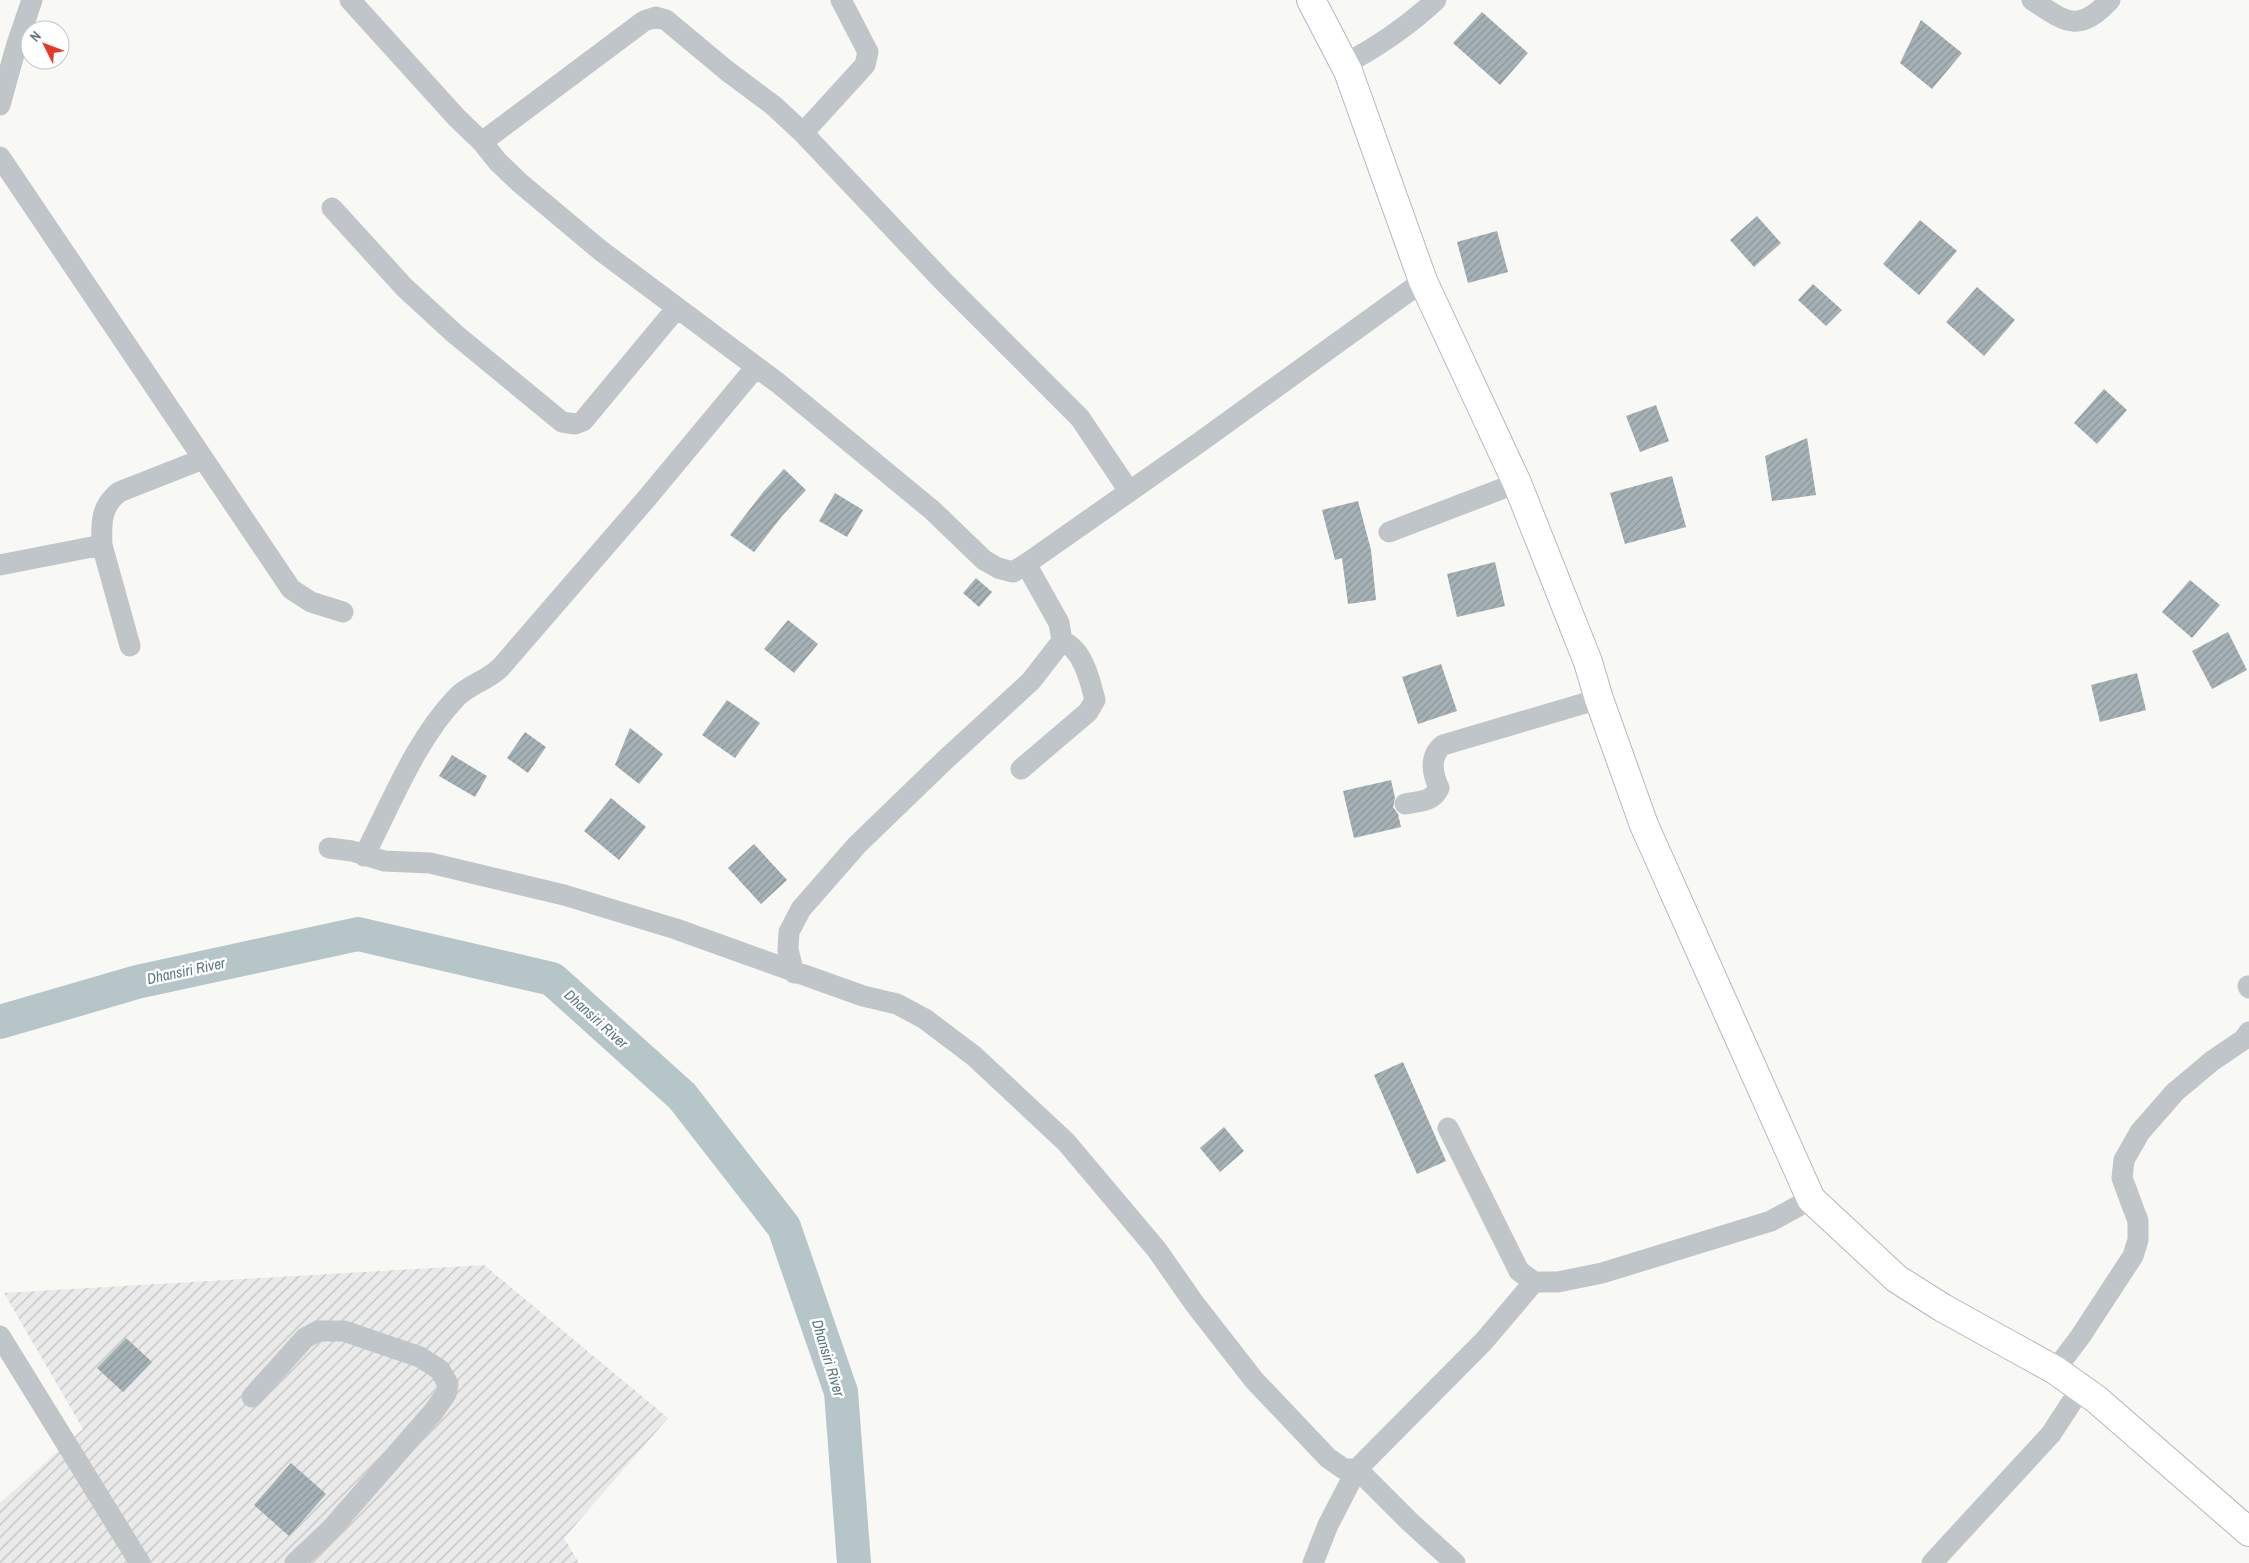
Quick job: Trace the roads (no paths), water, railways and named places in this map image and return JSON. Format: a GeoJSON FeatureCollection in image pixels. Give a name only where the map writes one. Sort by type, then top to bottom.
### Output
{"type":"FeatureCollection","features":[{"type":"Feature","properties":{"kind":"street"},"geometry":{"type":"LineString","coordinates":[[0,105],[32,0]]}},
{"type":"Feature","properties":{"kind":"street"},"geometry":{"type":"LineString","coordinates":[[350,0],[457,118],[520,183],[600,250],[676,309],[756,366],[932,510],[984,560],[998,568],[1013,572],[1423,281]]}},
{"type":"Feature","properties":{"kind":"street"},"geometry":{"type":"LineString","coordinates":[[803,133],[865,66],[868,52],[842,0]]}},
{"type":"Feature","properties":{"kind":"street"},"geometry":{"type":"LineString","coordinates":[[1311,0],[1345,64],[1423,281],[1517,483],[1588,662],[1599,699],[1644,825],[1810,1199],[1897,1279],[1943,1308],[2055,1370],[2081,1388],[2249,1532]]}},
{"type":"Feature","properties":{"kind":"street"},"geometry":{"type":"LineString","coordinates":[[1345,64],[1380,46],[1418,18],[1436,0]]}},
{"type":"Feature","properties":{"kind":"street"},"geometry":{"type":"LineString","coordinates":[[2032,0],[2064,21],[2081,21],[2101,9],[2110,0]]}},
{"type":"Feature","properties":{"kind":"street"},"geometry":{"type":"LineString","coordinates":[[482,142],[644,21],[656,17],[666,20],[726,70],[774,106],[803,133],[944,282],[1080,418],[1129,491]]}},
{"type":"Feature","properties":{"kind":"street"},"geometry":{"type":"LineString","coordinates":[[0,156],[291,589],[311,602],[343,612]]}},
{"type":"Feature","properties":{"kind":"street"},"geometry":{"type":"LineString","coordinates":[[332,208],[404,287],[455,334],[562,422],[575,424],[583,421],[676,309]]}},
{"type":"Feature","properties":{"kind":"street"},"geometry":{"type":"LineString","coordinates":[[364,856],[418,752],[453,702],[465,690],[486,680],[501,667],[647,498],[756,366]]}},
{"type":"Feature","properties":{"kind":"street"},"geometry":{"type":"LineString","coordinates":[[130,646],[102,545],[101,529],[109,500],[119,492],[203,459]]}},
{"type":"Feature","properties":{"kind":"street"},"geometry":{"type":"LineString","coordinates":[[1389,532],[1517,483]]}},
{"type":"Feature","properties":{"kind":"street"},"geometry":{"type":"LineString","coordinates":[[0,565],[102,545]]}},
{"type":"Feature","properties":{"kind":"street"},"geometry":{"type":"LineString","coordinates":[[794,972],[788,950],[789,932],[801,909],[857,846],[945,760],[1032,681],[1062,641],[1059,623],[1026,564]]}},
{"type":"Feature","properties":{"kind":"street"},"geometry":{"type":"LineString","coordinates":[[1021,769],[1088,712],[1096,700],[1078,653],[1070,644],[1062,641]]}},
{"type":"Feature","properties":{"kind":"street"},"geometry":{"type":"LineString","coordinates":[[1405,804],[1431,799],[1436,795],[1439,788],[1435,778],[1433,758],[1436,751],[1443,745],[1599,699]]}},
{"type":"Feature","properties":{"kind":"street"},"geometry":{"type":"LineString","coordinates":[[329,848],[352,851],[364,856],[384,860],[430,863],[564,895],[676,929],[863,996],[897,1004],[925,1019],[974,1056],[1021,1098],[1079,1157],[1157,1250],[1194,1303],[1254,1380],[1328,1458],[1344,1469],[1357,1468]]}},
{"type":"Feature","properties":{"kind":"street"},"geometry":{"type":"LineString","coordinates":[[2055,1370],[2080,1337],[2133,1256],[2138,1240],[2138,1221],[2122,1178],[2124,1160],[2140,1132],[2175,1092],[2212,1060],[2243,1040],[2249,1032]]}},
{"type":"Feature","properties":{"kind":"street"},"geometry":{"type":"LineString","coordinates":[[1448,1128],[1519,1271],[1534,1282],[1558,1282],[1612,1270],[1771,1221],[1810,1199]]}},
{"type":"Feature","properties":{"kind":"street"},"geometry":{"type":"LineString","coordinates":[[1313,1563],[1328,1525],[1357,1468],[1484,1341],[1534,1282]]}},
{"type":"Feature","properties":{"kind":"street"},"geometry":{"type":"LineString","coordinates":[[252,1397],[305,1338],[318,1331],[344,1331],[420,1357],[440,1370],[448,1384],[446,1394],[434,1411],[332,1528],[296,1563]]}},
{"type":"Feature","properties":{"kind":"street"},"geometry":{"type":"LineString","coordinates":[[0,1336],[140,1563]]}},
{"type":"Feature","properties":{"kind":"street"},"geometry":{"type":"LineString","coordinates":[[1932,1563],[2051,1434],[2081,1388]]}},
{"type":"Feature","properties":{"kind":"street"},"geometry":{"type":"LineString","coordinates":[[1357,1468],[1409,1522],[1455,1563]]}},
{"type":"Feature","properties":{"kind":"waterway","name":"Dhansiri River"},"geometry":{"type":"LineString","coordinates":[[0,1022],[137,982],[358,934],[552,979],[682,1096],[784,1227],[841,1392],[854,1563]]}}]}
